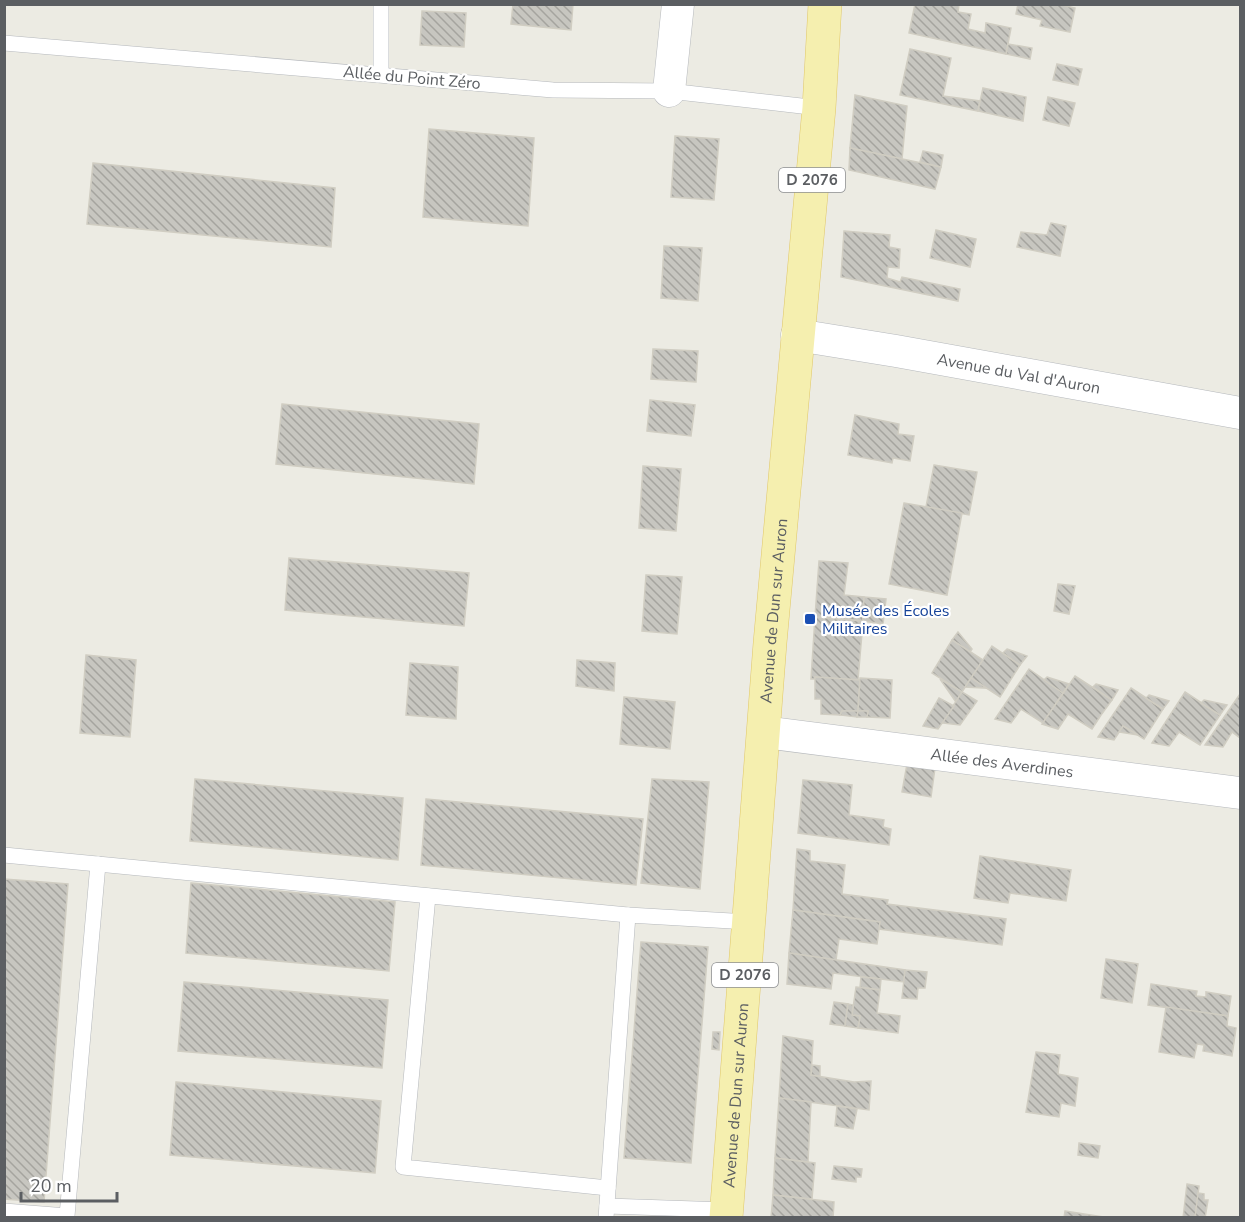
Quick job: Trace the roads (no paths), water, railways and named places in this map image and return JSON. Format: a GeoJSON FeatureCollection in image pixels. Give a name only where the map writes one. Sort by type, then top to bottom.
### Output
{"type":"FeatureCollection","features":[{"type":"Feature","properties":{"kind":"main road","name":"Avenue de Dun sur Auron"},"geometry":{"type":"LineString","coordinates":[[726,1214],[797,335],[819,108],[825,4]]}},
{"type":"Feature","properties":{"kind":"street"},"geometry":{"type":"LineString","coordinates":[[669,91],[678,4]]}},
{"type":"Feature","properties":{"kind":"street","name":"Avenue du Val d'Auron"},"geometry":{"type":"LineString","coordinates":[[797,335],[1240,413]]}},
{"type":"Feature","properties":{"kind":"street","name":"Allée des Averdines"},"geometry":{"type":"LineString","coordinates":[[764,732],[1240,793]]}},
{"type":"Feature","properties":{"kind":"lane"},"geometry":{"type":"LineString","coordinates":[[381,4],[381,74]]}},
{"type":"Feature","properties":{"kind":"lane","name":"Allée du Point Zéro"},"geometry":{"type":"LineString","coordinates":[[4,43],[553,90],[669,91],[819,108]]}},
{"type":"Feature","properties":{"kind":"lane"},"geometry":{"type":"LineString","coordinates":[[4,855],[628,915],[749,922]]}},
{"type":"Feature","properties":{"kind":"lane"},"geometry":{"type":"LineString","coordinates":[[4,1211],[68,1216],[98,864]]}},
{"type":"Feature","properties":{"kind":"lane"},"geometry":{"type":"LineString","coordinates":[[428,896],[403,1167],[608,1188]]}},
{"type":"Feature","properties":{"kind":"lane"},"geometry":{"type":"LineString","coordinates":[[628,915],[606,1212],[726,1214]]}},
{"type":"Feature","properties":{"kind":"place","name":"Musée des Écoles Militaires"},"geometry":{"type":"Point","coordinates":[810,619]}}]}
